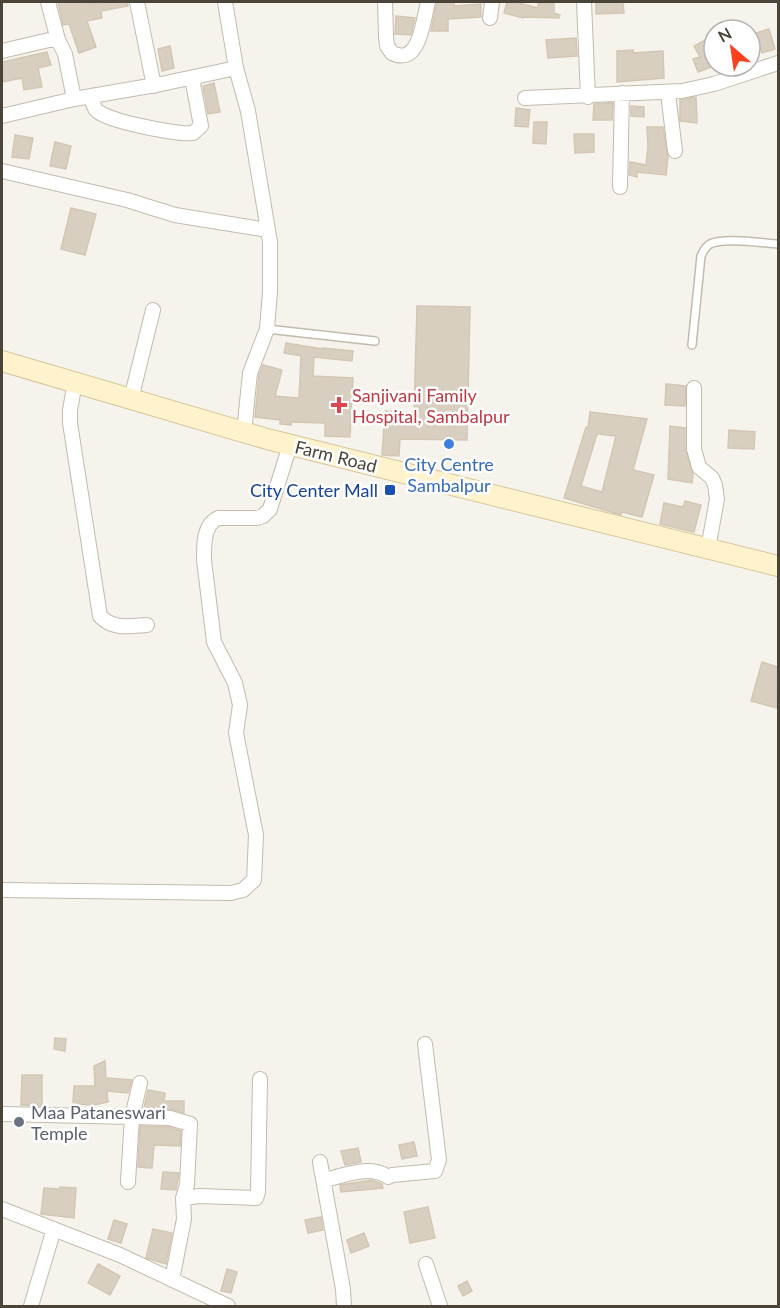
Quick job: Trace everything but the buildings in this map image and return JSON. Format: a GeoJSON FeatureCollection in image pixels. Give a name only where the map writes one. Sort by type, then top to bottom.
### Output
{"type":"FeatureCollection","features":[{"type":"Feature","properties":{"kind":"main road","name":"Farm Road"},"geometry":{"type":"LineString","coordinates":[[2,360],[244,432],[778,566]]}},
{"type":"Feature","properties":{"kind":"street"},"geometry":{"type":"LineString","coordinates":[[48,2],[64,54],[74,99]]}},
{"type":"Feature","properties":{"kind":"street"},"geometry":{"type":"LineString","coordinates":[[136,2],[154,86]]}},
{"type":"Feature","properties":{"kind":"street"},"geometry":{"type":"LineString","coordinates":[[225,2],[236,68],[248,111],[268,230],[270,292],[267,329],[250,373],[244,432]]}},
{"type":"Feature","properties":{"kind":"street"},"geometry":{"type":"LineString","coordinates":[[385,2],[387,46],[392,53],[405,56],[416,46],[428,2]]}},
{"type":"Feature","properties":{"kind":"street"},"geometry":{"type":"LineString","coordinates":[[490,18],[492,2]]}},
{"type":"Feature","properties":{"kind":"street"},"geometry":{"type":"LineString","coordinates":[[584,2],[588,96]]}},
{"type":"Feature","properties":{"kind":"street"},"geometry":{"type":"LineString","coordinates":[[2,51],[58,40]]}},
{"type":"Feature","properties":{"kind":"street"},"geometry":{"type":"LineString","coordinates":[[525,98],[668,93],[714,84],[778,63]]}},
{"type":"Feature","properties":{"kind":"street"},"geometry":{"type":"LineString","coordinates":[[2,116],[74,99],[154,86],[236,68]]}},
{"type":"Feature","properties":{"kind":"street"},"geometry":{"type":"LineString","coordinates":[[90,97],[96,110],[112,118],[161,130],[194,133],[201,126],[192,78]]}},
{"type":"Feature","properties":{"kind":"street"},"geometry":{"type":"LineString","coordinates":[[620,187],[622,93]]}},
{"type":"Feature","properties":{"kind":"street"},"geometry":{"type":"LineString","coordinates":[[668,93],[675,151]]}},
{"type":"Feature","properties":{"kind":"street"},"geometry":{"type":"LineString","coordinates":[[2,171],[127,200],[175,215],[268,230]]}},
{"type":"Feature","properties":{"kind":"street"},"geometry":{"type":"LineString","coordinates":[[131,399],[153,310]]}},
{"type":"Feature","properties":{"kind":"street"},"geometry":{"type":"LineString","coordinates":[[75,382],[69,423],[100,616],[114,627],[147,625]]}},
{"type":"Feature","properties":{"kind":"street"},"geometry":{"type":"LineString","coordinates":[[694,388],[694,449],[699,466],[712,478],[717,491],[708,549]]}},
{"type":"Feature","properties":{"kind":"street"},"geometry":{"type":"LineString","coordinates":[[2,890],[231,893],[243,890],[254,880],[256,835],[236,733],[240,705],[235,683],[214,642],[204,549],[208,527],[213,521],[257,518],[270,509],[290,444]]}},
{"type":"Feature","properties":{"kind":"street"},"geometry":{"type":"LineString","coordinates":[[324,1180],[370,1170],[379,1171],[388,1177],[392,1174],[435,1171],[439,1160],[424,1044]]}},
{"type":"Feature","properties":{"kind":"street"},"geometry":{"type":"LineString","coordinates":[[183,1198],[200,1196],[256,1198],[260,1079]]}},
{"type":"Feature","properties":{"kind":"street"},"geometry":{"type":"LineString","coordinates":[[128,1182],[132,1117],[140,1083]]}},
{"type":"Feature","properties":{"kind":"street"},"geometry":{"type":"LineString","coordinates":[[2,1114],[170,1118],[190,1124],[187,1185],[183,1198],[184,1219],[172,1280]]}},
{"type":"Feature","properties":{"kind":"street"},"geometry":{"type":"LineString","coordinates":[[320,1162],[343,1289],[344,1306]]}},
{"type":"Feature","properties":{"kind":"street"},"geometry":{"type":"LineString","coordinates":[[2,1209],[120,1255],[228,1306]]}},
{"type":"Feature","properties":{"kind":"street"},"geometry":{"type":"LineString","coordinates":[[31,1306],[54,1229]]}},
{"type":"Feature","properties":{"kind":"street"},"geometry":{"type":"LineString","coordinates":[[426,1264],[440,1306]]}},
{"type":"Feature","properties":{"kind":"lane"},"geometry":{"type":"LineString","coordinates":[[692,345],[701,256],[705,249],[711,243],[721,241],[778,244]]}},
{"type":"Feature","properties":{"kind":"lane"},"geometry":{"type":"LineString","coordinates":[[267,329],[375,341]]}},
{"type":"Feature","properties":{"kind":"place","name":"Sanjivani Family Hospital, Sambalpur"},"geometry":{"type":"Point","coordinates":[339,405]}},
{"type":"Feature","properties":{"kind":"place","name":"City Centre Sambalpur"},"geometry":{"type":"Point","coordinates":[449,444]}},
{"type":"Feature","properties":{"kind":"place","name":"City Center Mall"},"geometry":{"type":"Point","coordinates":[390,490]}},
{"type":"Feature","properties":{"kind":"place","name":"Maa Pataneswari Temple"},"geometry":{"type":"Point","coordinates":[19,1122]}}]}
